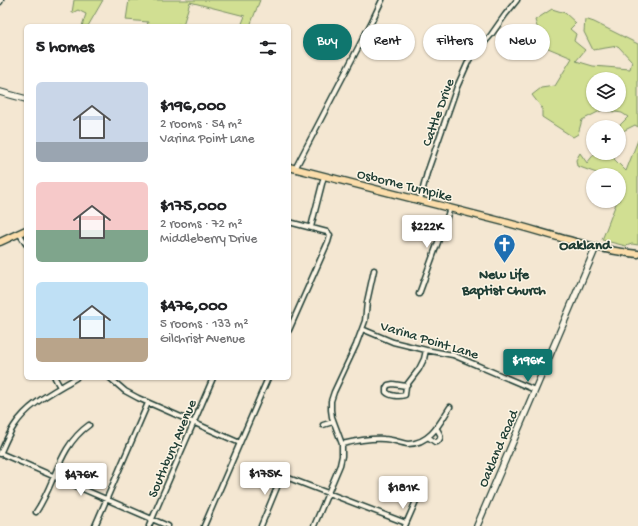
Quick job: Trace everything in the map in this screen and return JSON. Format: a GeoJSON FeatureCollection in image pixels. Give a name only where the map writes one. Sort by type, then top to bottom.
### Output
{"type":"FeatureCollection","features":[{"type":"Feature","properties":{"kind":"main road","name":"Osborne Turnpike"},"geometry":{"type":"LineString","coordinates":[[292,168],[420,200],[596,247],[636,255]]}},
{"type":"Feature","properties":{"kind":"main road"},"geometry":{"type":"LineString","coordinates":[[0,242],[24,231]]}},
{"type":"Feature","properties":{"kind":"street"},"geometry":{"type":"LineString","coordinates":[[292,168],[382,0]]}},
{"type":"Feature","properties":{"kind":"street","name":"Cattle Drive"},"geometry":{"type":"LineString","coordinates":[[420,200],[430,166],[461,77],[469,60],[491,35],[517,0]]}},
{"type":"Feature","properties":{"kind":"street"},"geometry":{"type":"LineString","coordinates":[[0,92],[24,98]]}},
{"type":"Feature","properties":{"kind":"street"},"geometry":{"type":"LineString","coordinates":[[312,227],[324,176]]}},
{"type":"Feature","properties":{"kind":"street"},"geometry":{"type":"LineString","coordinates":[[419,294],[450,208]]}},
{"type":"Feature","properties":{"kind":"street"},"geometry":{"type":"LineString","coordinates":[[291,222],[312,227],[330,235],[291,325]]}},
{"type":"Feature","properties":{"kind":"street"},"geometry":{"type":"LineString","coordinates":[[20,233],[24,240]]}},
{"type":"Feature","properties":{"kind":"street","name":"Oakland Road"},"geometry":{"type":"LineString","coordinates":[[477,526],[596,247]]}},
{"type":"Feature","properties":{"kind":"street"},"geometry":{"type":"LineString","coordinates":[[314,526],[340,465],[342,456],[342,444],[333,422],[331,401],[365,321],[367,302],[374,270]]}},
{"type":"Feature","properties":{"kind":"street","name":"Varina Point Lane"},"geometry":{"type":"LineString","coordinates":[[362,329],[393,342],[463,358],[535,390]]}},
{"type":"Feature","properties":{"kind":"street"},"geometry":{"type":"LineString","coordinates":[[406,386],[393,384],[388,385],[386,392],[390,395],[403,396],[406,392],[406,386],[424,359],[426,350]]}},
{"type":"Feature","properties":{"kind":"street"},"geometry":{"type":"LineString","coordinates":[[56,380],[60,387]]}},
{"type":"Feature","properties":{"kind":"street"},"geometry":{"type":"LineString","coordinates":[[72,380],[38,401],[25,412],[10,432],[0,454],[168,526]]}},
{"type":"Feature","properties":{"kind":"street"},"geometry":{"type":"LineString","coordinates":[[112,380],[125,391],[148,403],[240,442]]}},
{"type":"Feature","properties":{"kind":"street","name":"Southbury Avenue"},"geometry":{"type":"LineString","coordinates":[[149,526],[212,380]]}},
{"type":"Feature","properties":{"kind":"street"},"geometry":{"type":"LineString","coordinates":[[204,526],[267,380]]}},
{"type":"Feature","properties":{"kind":"street"},"geometry":{"type":"LineString","coordinates":[[95,526],[148,403]]}},
{"type":"Feature","properties":{"kind":"street"},"geometry":{"type":"LineString","coordinates":[[342,444],[386,438],[408,444],[417,442],[428,437],[436,429],[450,407]]}},
{"type":"Feature","properties":{"kind":"street"},"geometry":{"type":"LineString","coordinates":[[323,425],[333,422]]}},
{"type":"Feature","properties":{"kind":"street"},"geometry":{"type":"LineString","coordinates":[[36,512],[44,500],[62,458],[72,441],[81,430],[89,425]]}},
{"type":"Feature","properties":{"kind":"street"},"geometry":{"type":"LineString","coordinates":[[428,437],[435,442],[440,440],[441,435],[436,429]]}},
{"type":"Feature","properties":{"kind":"street"},"geometry":{"type":"LineString","coordinates":[[261,526],[280,480],[286,477],[406,525],[416,501]]}},
{"type":"Feature","properties":{"kind":"green space"},"geometry":{"type":"Polygon","coordinates":[[[74,0],[103,0],[89,24],[83,24],[86,14],[78,10],[72,13],[74,0]]]}},
{"type":"Feature","properties":{"kind":"green space"},"geometry":{"type":"Polygon","coordinates":[[[129,0],[260,0],[251,24],[242,24],[245,16],[190,2],[183,24],[148,24],[148,22],[126,20],[129,0]]]}},
{"type":"Feature","properties":{"kind":"green space"},"geometry":{"type":"Polygon","coordinates":[[[552,9],[565,13],[576,23],[570,29],[576,34],[574,41],[585,50],[576,61],[593,66],[630,69],[632,61],[618,46],[593,50],[584,32],[585,19],[638,44],[638,127],[635,125],[626,130],[625,120],[628,117],[622,113],[615,112],[626,112],[626,72],[586,72],[586,112],[598,112],[582,120],[578,134],[573,137],[542,117],[542,108],[532,95],[541,88],[555,86],[572,58],[550,49],[550,24],[536,24],[535,20],[552,9]]]}},
{"type":"Feature","properties":{"kind":"green space"},"geometry":{"type":"Polygon","coordinates":[[[638,140],[638,245],[632,244],[626,246],[602,240],[614,208],[626,208],[626,171],[638,140]]]}},
{"type":"Feature","properties":{"kind":"green space"},"geometry":{"type":"Polygon","coordinates":[[[580,153],[587,163],[589,160],[615,160],[623,168],[586,168],[586,169],[577,166],[576,160],[580,153]]]}},
{"type":"Feature","properties":{"kind":"place","name":"New Life Baptist Church"},"geometry":{"type":"Point","coordinates":[504,264]}},
{"type":"Feature","properties":{"kind":"district","name":"Oakland"},"geometry":{"type":"Point","coordinates":[585,244]}}]}
